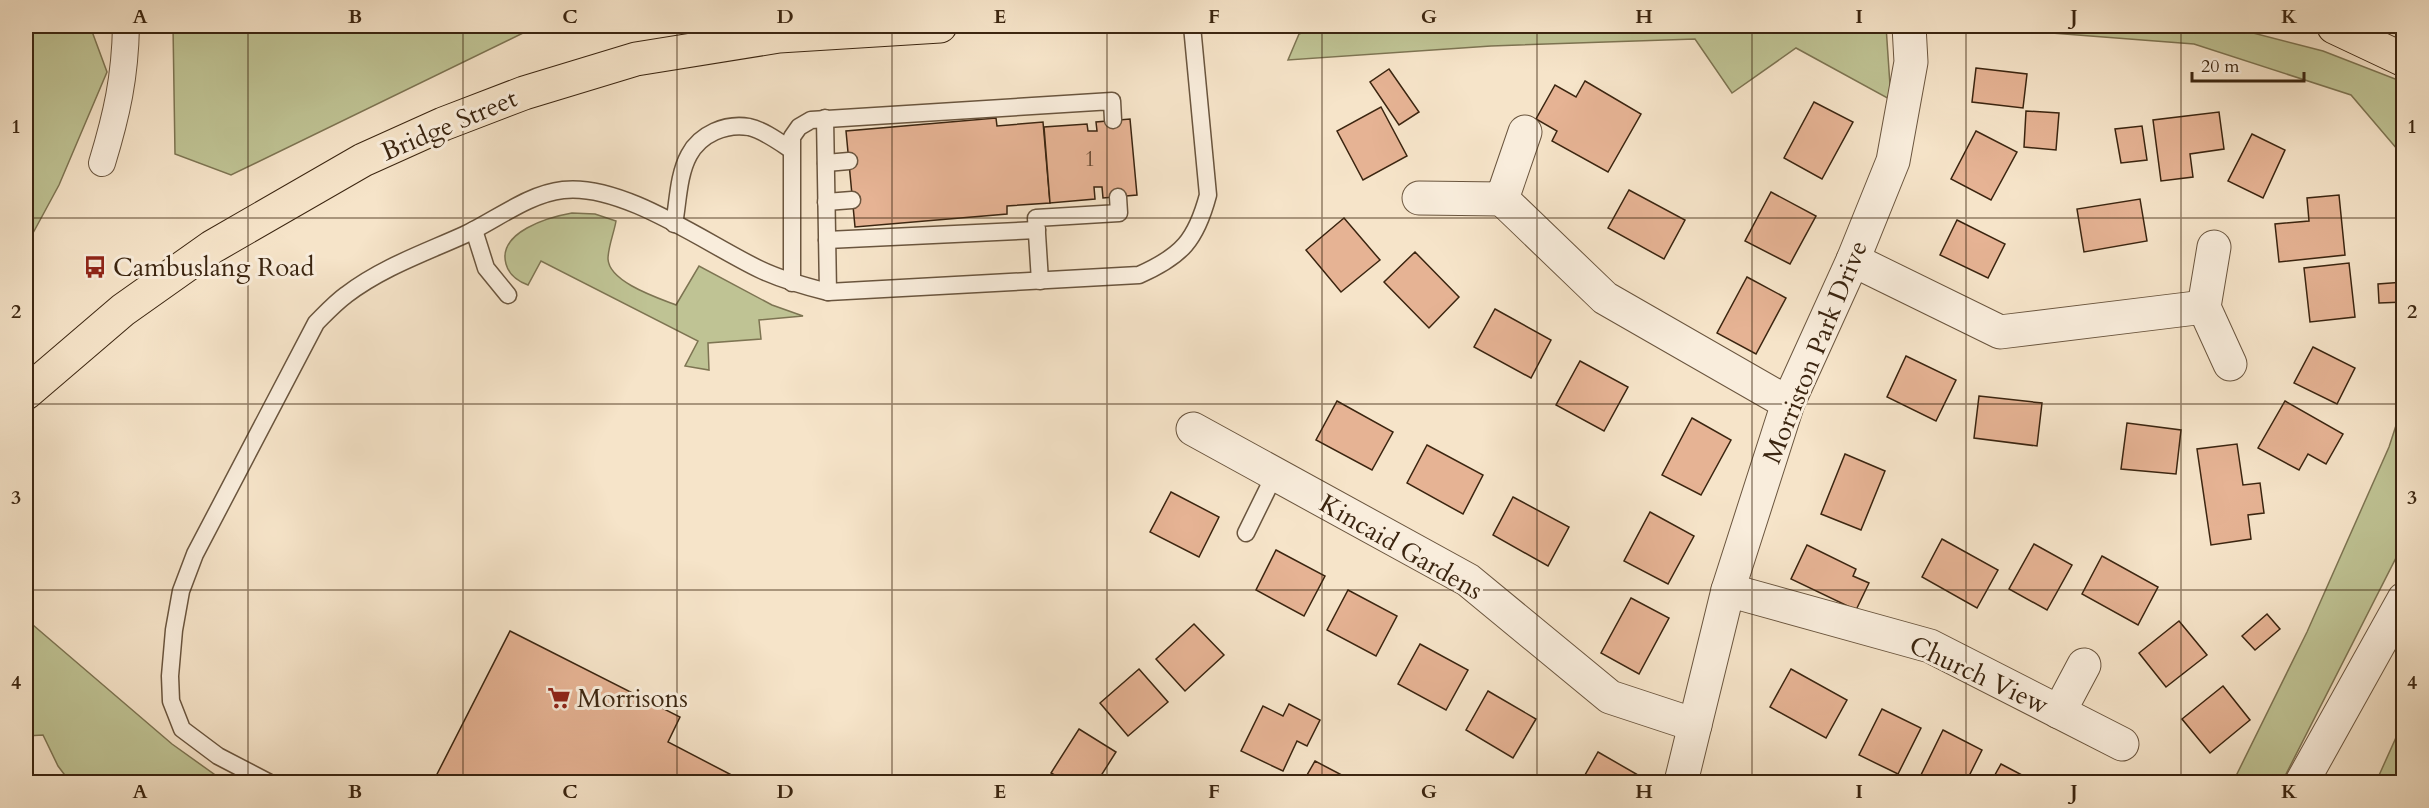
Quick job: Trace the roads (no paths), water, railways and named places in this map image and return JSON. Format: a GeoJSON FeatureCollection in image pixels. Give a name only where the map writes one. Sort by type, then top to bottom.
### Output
{"type":"FeatureCollection","features":[{"type":"Feature","properties":{"kind":"main road","name":"Bridge Street"},"geometry":{"type":"LineString","coordinates":[[26,393],[123,310],[212,247],[363,160],[443,124],[524,93],[636,59],[779,36],[940,26]]}},
{"type":"Feature","properties":{"kind":"main road"},"geometry":{"type":"LineString","coordinates":[[2332,26],[2403,37]]}},
{"type":"Feature","properties":{"kind":"main road"},"geometry":{"type":"LineString","coordinates":[[2332,26],[2403,60]]}},
{"type":"Feature","properties":{"kind":"street"},"geometry":{"type":"LineString","coordinates":[[102,163],[115,121],[125,67],[126,26]]}},
{"type":"Feature","properties":{"kind":"street","name":"Morriston Park Drive"},"geometry":{"type":"LineString","coordinates":[[1681,783],[1728,590],[1788,404],[1853,260],[1893,161],[1911,62],[1909,26]]}},
{"type":"Feature","properties":{"kind":"street"},"geometry":{"type":"LineString","coordinates":[[1502,199],[1525,132]]}},
{"type":"Feature","properties":{"kind":"street"},"geometry":{"type":"LineString","coordinates":[[1419,198],[1502,199],[1605,298],[1788,404]]}},
{"type":"Feature","properties":{"kind":"street"},"geometry":{"type":"LineString","coordinates":[[2214,247],[2204,307],[2230,364]]}},
{"type":"Feature","properties":{"kind":"street"},"geometry":{"type":"LineString","coordinates":[[1853,260],[2000,332],[2204,307]]}},
{"type":"Feature","properties":{"kind":"street","name":"Kincaid Gardens"},"geometry":{"type":"LineString","coordinates":[[1193,429],[1468,580],[1610,697],[1695,725]]}},
{"type":"Feature","properties":{"kind":"street","name":"Church View"},"geometry":{"type":"LineString","coordinates":[[1728,590],[1930,646],[2122,744]]}},
{"type":"Feature","properties":{"kind":"street"},"geometry":{"type":"LineString","coordinates":[[2302,783],[2403,599]]}},
{"type":"Feature","properties":{"kind":"street"},"geometry":{"type":"LineString","coordinates":[[2059,712],[2084,665]]}},
{"type":"Feature","properties":{"kind":"lane"},"geometry":{"type":"LineString","coordinates":[[268,783],[218,756],[182,729],[171,701],[170,675],[174,630],[181,591],[195,554],[316,322],[346,295],[382,272],[474,230],[533,198],[562,190],[593,190],[623,198],[792,283],[828,292],[1139,275],[1165,264],[1186,246],[1201,222],[1208,195],[1192,26]]}},
{"type":"Feature","properties":{"kind":"lane"},"geometry":{"type":"LineString","coordinates":[[792,283],[790,149],[792,137],[799,127],[811,120],[1112,100],[1113,120]]}},
{"type":"Feature","properties":{"kind":"lane"},"geometry":{"type":"LineString","coordinates":[[1026,106],[1027,123]]}},
{"type":"Feature","properties":{"kind":"lane"},"geometry":{"type":"LineString","coordinates":[[825,118],[828,292]]}},
{"type":"Feature","properties":{"kind":"lane"},"geometry":{"type":"LineString","coordinates":[[674,224],[689,156],[699,141],[714,131],[731,126],[749,127],[790,149]]}},
{"type":"Feature","properties":{"kind":"lane"},"geometry":{"type":"LineString","coordinates":[[826,163],[849,161]]}},
{"type":"Feature","properties":{"kind":"lane"},"geometry":{"type":"LineString","coordinates":[[827,240],[1036,218],[1119,213],[1118,197]]}},
{"type":"Feature","properties":{"kind":"lane"},"geometry":{"type":"LineString","coordinates":[[826,202],[852,200]]}},
{"type":"Feature","properties":{"kind":"lane"},"geometry":{"type":"LineString","coordinates":[[1036,218],[1040,281]]}},
{"type":"Feature","properties":{"kind":"lane"},"geometry":{"type":"LineString","coordinates":[[474,230],[486,268],[508,295]]}},
{"type":"Feature","properties":{"kind":"lane"},"geometry":{"type":"LineString","coordinates":[[1246,533],[1275,474]]}},
{"type":"Feature","properties":{"kind":"place","name":"Cambuslang Road"},"geometry":{"type":"Point","coordinates":[95,267]}},
{"type":"Feature","properties":{"kind":"place","name":"Morrisons"},"geometry":{"type":"Point","coordinates":[559,698]}}]}
